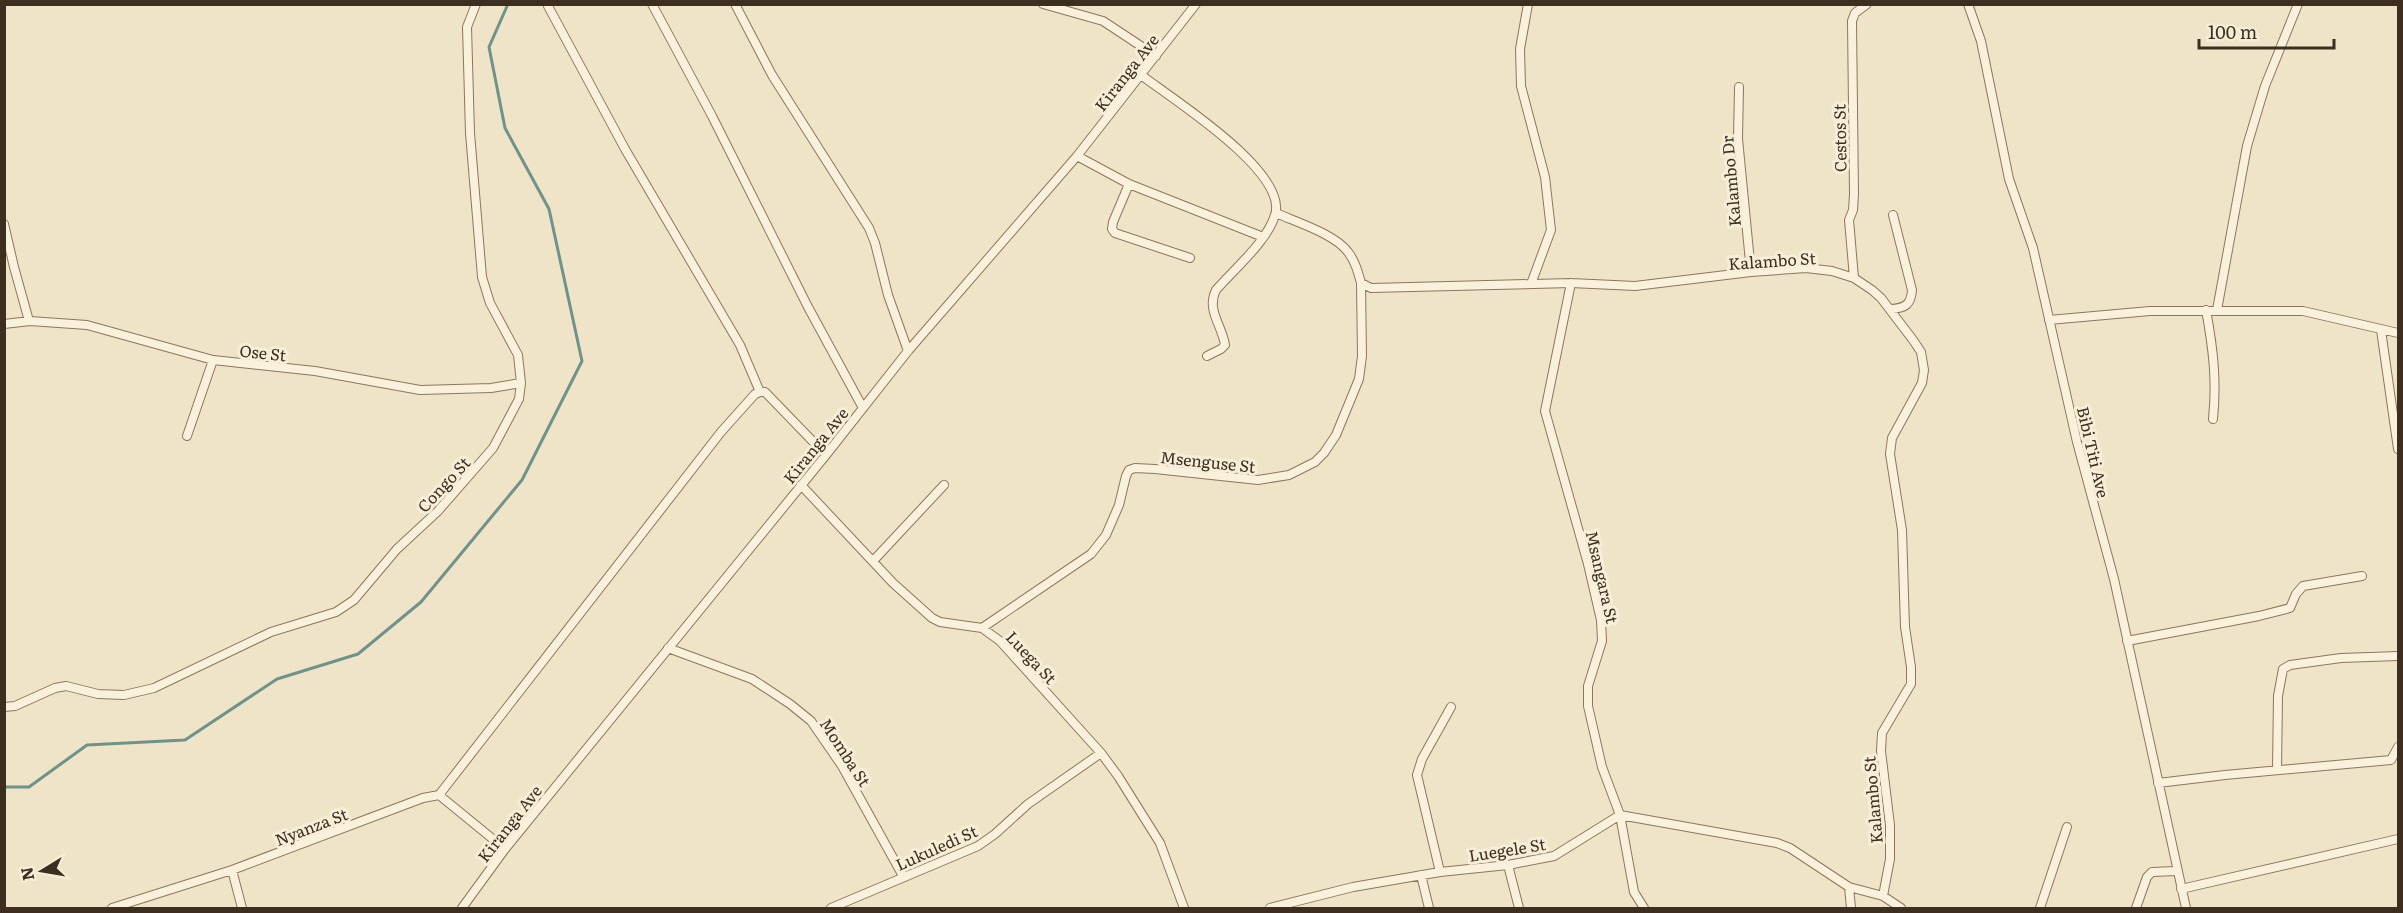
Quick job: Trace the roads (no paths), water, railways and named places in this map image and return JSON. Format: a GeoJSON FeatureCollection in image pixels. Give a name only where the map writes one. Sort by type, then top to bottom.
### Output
{"type":"FeatureCollection","features":[{"type":"Feature","properties":{"kind":"street","name":"Congo St"},"geometry":{"type":"LineString","coordinates":[[4,707],[15,706],[55,688],[66,686],[98,694],[124,695],[154,688],[262,636],[336,612],[354,600],[397,549],[445,504],[493,448],[519,399],[521,383],[518,355],[490,303],[482,278],[470,133],[467,27],[476,4]]}},
{"type":"Feature","properties":{"kind":"street"},"geometry":{"type":"LineString","coordinates":[[652,4],[808,307],[863,408]]}},
{"type":"Feature","properties":{"kind":"street"},"geometry":{"type":"LineString","coordinates":[[735,4],[772,75],[869,228],[888,295],[908,351]]}},
{"type":"Feature","properties":{"kind":"street"},"geometry":{"type":"LineString","coordinates":[[1043,4],[1103,21],[1156,56]]}},
{"type":"Feature","properties":{"kind":"street","name":"Kiranga Ave"},"geometry":{"type":"LineString","coordinates":[[462,909],[505,849],[908,351],[1077,156],[1196,4]]}},
{"type":"Feature","properties":{"kind":"street"},"geometry":{"type":"LineString","coordinates":[[1528,4],[1520,49],[1521,86],[1545,177],[1551,230],[1531,284]]}},
{"type":"Feature","properties":{"kind":"street","name":"Cestos St"},"geometry":{"type":"LineString","coordinates":[[1854,278],[1849,220],[1853,210],[1854,194],[1852,21],[1855,13],[1867,4]]}},
{"type":"Feature","properties":{"kind":"street","name":"Bibi Titi Ave"},"geometry":{"type":"LineString","coordinates":[[1968,4],[1981,41],[2009,179],[2033,248],[2077,442],[2114,579],[2186,909]]}},
{"type":"Feature","properties":{"kind":"street"},"geometry":{"type":"LineString","coordinates":[[2217,310],[2247,146],[2265,86],[2298,4]]}},
{"type":"Feature","properties":{"kind":"street"},"geometry":{"type":"LineString","coordinates":[[548,6],[625,149],[740,345],[760,392]]}},
{"type":"Feature","properties":{"kind":"street"},"geometry":{"type":"LineString","coordinates":[[1141,75],[1224,137],[1257,167],[1271,189],[1276,213],[1263,237],[1216,290],[1213,297],[1213,312],[1224,345],[1207,356]]}},
{"type":"Feature","properties":{"kind":"street","name":"Kalambo Dr"},"geometry":{"type":"LineString","coordinates":[[1739,87],[1738,139],[1751,272]]}},
{"type":"Feature","properties":{"kind":"street"},"geometry":{"type":"LineString","coordinates":[[1077,156],[1129,184],[1263,237]]}},
{"type":"Feature","properties":{"kind":"street"},"geometry":{"type":"LineString","coordinates":[[1129,184],[1113,222],[1112,229],[1115,233],[1190,258]]}},
{"type":"Feature","properties":{"kind":"street"},"geometry":{"type":"LineString","coordinates":[[1276,213],[1339,243],[1357,267],[1361,283]]}},
{"type":"Feature","properties":{"kind":"street"},"geometry":{"type":"LineString","coordinates":[[1891,309],[1902,309],[1906,306],[1911,299],[1912,290],[1893,215]]}},
{"type":"Feature","properties":{"kind":"street"},"geometry":{"type":"LineString","coordinates":[[4,224],[29,321]]}},
{"type":"Feature","properties":{"kind":"street","name":"Kalambo St"},"geometry":{"type":"LineString","coordinates":[[1361,283],[1366,287],[1382,289],[1571,283],[1635,286],[1806,268],[1832,271],[1854,278],[1872,290],[1891,309],[1921,352],[1924,370],[1922,383],[1892,438],[1890,454],[1902,530],[1905,627],[1911,684],[1882,733],[1881,751],[1890,825],[1890,859],[1883,896]]}},
{"type":"Feature","properties":{"kind":"street","name":"Msenguse St"},"geometry":{"type":"LineString","coordinates":[[982,628],[1091,554],[1106,535],[1119,505],[1125,476],[1129,470],[1155,469],[1258,480],[1289,475],[1315,462],[1336,435],[1359,379],[1362,356],[1361,283]]}},
{"type":"Feature","properties":{"kind":"street","name":"Msangara St"},"geometry":{"type":"LineString","coordinates":[[1571,283],[1545,411],[1588,564],[1601,620],[1602,640],[1588,687],[1588,706],[1602,767],[1620,815],[1634,892],[1644,909]]}},
{"type":"Feature","properties":{"kind":"street"},"geometry":{"type":"LineString","coordinates":[[2206,310],[2214,349],[2216,386],[2213,419]]}},
{"type":"Feature","properties":{"kind":"street"},"geometry":{"type":"LineString","coordinates":[[2049,320],[2150,311],[2303,311],[2398,333]]}},
{"type":"Feature","properties":{"kind":"street","name":"Ose St"},"geometry":{"type":"LineString","coordinates":[[4,324],[29,321],[70,323],[98,328],[213,360],[315,371],[420,390],[491,388],[521,383]]}},
{"type":"Feature","properties":{"kind":"street"},"geometry":{"type":"LineString","coordinates":[[2380,330],[2398,449]]}},
{"type":"Feature","properties":{"kind":"street"},"geometry":{"type":"LineString","coordinates":[[188,436],[213,360]]}},
{"type":"Feature","properties":{"kind":"street"},"geometry":{"type":"LineString","coordinates":[[505,849],[440,795],[678,491],[721,432],[746,403],[760,392],[765,392],[826,455]]}},
{"type":"Feature","properties":{"kind":"street","name":"Luega St"},"geometry":{"type":"LineString","coordinates":[[801,484],[893,583],[932,618],[940,622],[982,628],[1000,641],[1101,753],[1160,843],[1184,909]]}},
{"type":"Feature","properties":{"kind":"street"},"geometry":{"type":"LineString","coordinates":[[873,561],[944,485]]}},
{"type":"Feature","properties":{"kind":"street"},"geometry":{"type":"LineString","coordinates":[[2127,641],[2290,608],[2296,594],[2303,586],[2362,576]]}},
{"type":"Feature","properties":{"kind":"street","name":"Momba St"},"geometry":{"type":"LineString","coordinates":[[668,648],[752,679],[811,721],[842,766],[903,876]]}},
{"type":"Feature","properties":{"kind":"street"},"geometry":{"type":"LineString","coordinates":[[2277,770],[2278,696],[2283,669],[2290,664],[2341,658],[2398,656]]}},
{"type":"Feature","properties":{"kind":"street"},"geometry":{"type":"LineString","coordinates":[[1440,872],[1417,775],[1422,759],[1451,707]]}},
{"type":"Feature","properties":{"kind":"street"},"geometry":{"type":"LineString","coordinates":[[2391,760],[2398,747]]}},
{"type":"Feature","properties":{"kind":"street","name":"Lukuledi St"},"geometry":{"type":"LineString","coordinates":[[831,909],[903,876],[978,846],[995,834],[1036,797],[1101,753]]}},
{"type":"Feature","properties":{"kind":"street"},"geometry":{"type":"LineString","coordinates":[[2158,783],[2391,760]]}},
{"type":"Feature","properties":{"kind":"street"},"geometry":{"type":"LineString","coordinates":[[2391,760],[2398,767]]}},
{"type":"Feature","properties":{"kind":"street","name":"Nyanza St"},"geometry":{"type":"LineString","coordinates":[[112,909],[232,870],[423,798],[440,795]]}},
{"type":"Feature","properties":{"kind":"street"},"geometry":{"type":"LineString","coordinates":[[1620,815],[1777,843],[1790,848],[1849,887],[1883,896],[1900,909]]}},
{"type":"Feature","properties":{"kind":"street","name":"Luegele St"},"geometry":{"type":"LineString","coordinates":[[1270,909],[1353,887],[1440,872],[1508,865],[1554,856],[1620,815]]}},
{"type":"Feature","properties":{"kind":"street"},"geometry":{"type":"LineString","coordinates":[[2040,909],[2067,827]]}},
{"type":"Feature","properties":{"kind":"street"},"geometry":{"type":"LineString","coordinates":[[2181,889],[2398,839]]}},
{"type":"Feature","properties":{"kind":"street"},"geometry":{"type":"LineString","coordinates":[[1508,865],[1519,909]]}},
{"type":"Feature","properties":{"kind":"street"},"geometry":{"type":"LineString","coordinates":[[232,870],[242,909]]}},
{"type":"Feature","properties":{"kind":"street"},"geometry":{"type":"LineString","coordinates":[[2136,909],[2147,877],[2152,872],[2176,871]]}},
{"type":"Feature","properties":{"kind":"street"},"geometry":{"type":"LineString","coordinates":[[1421,875],[1429,909]]}},
{"type":"Feature","properties":{"kind":"street"},"geometry":{"type":"LineString","coordinates":[[1849,887],[1851,909]]}},
{"type":"Feature","properties":{"kind":"waterway"},"geometry":{"type":"LineString","coordinates":[[4,787],[29,787],[87,745],[185,740],[277,679],[358,654],[421,602],[522,480],[582,361],[549,209],[505,128],[489,47],[508,4]]}}]}
